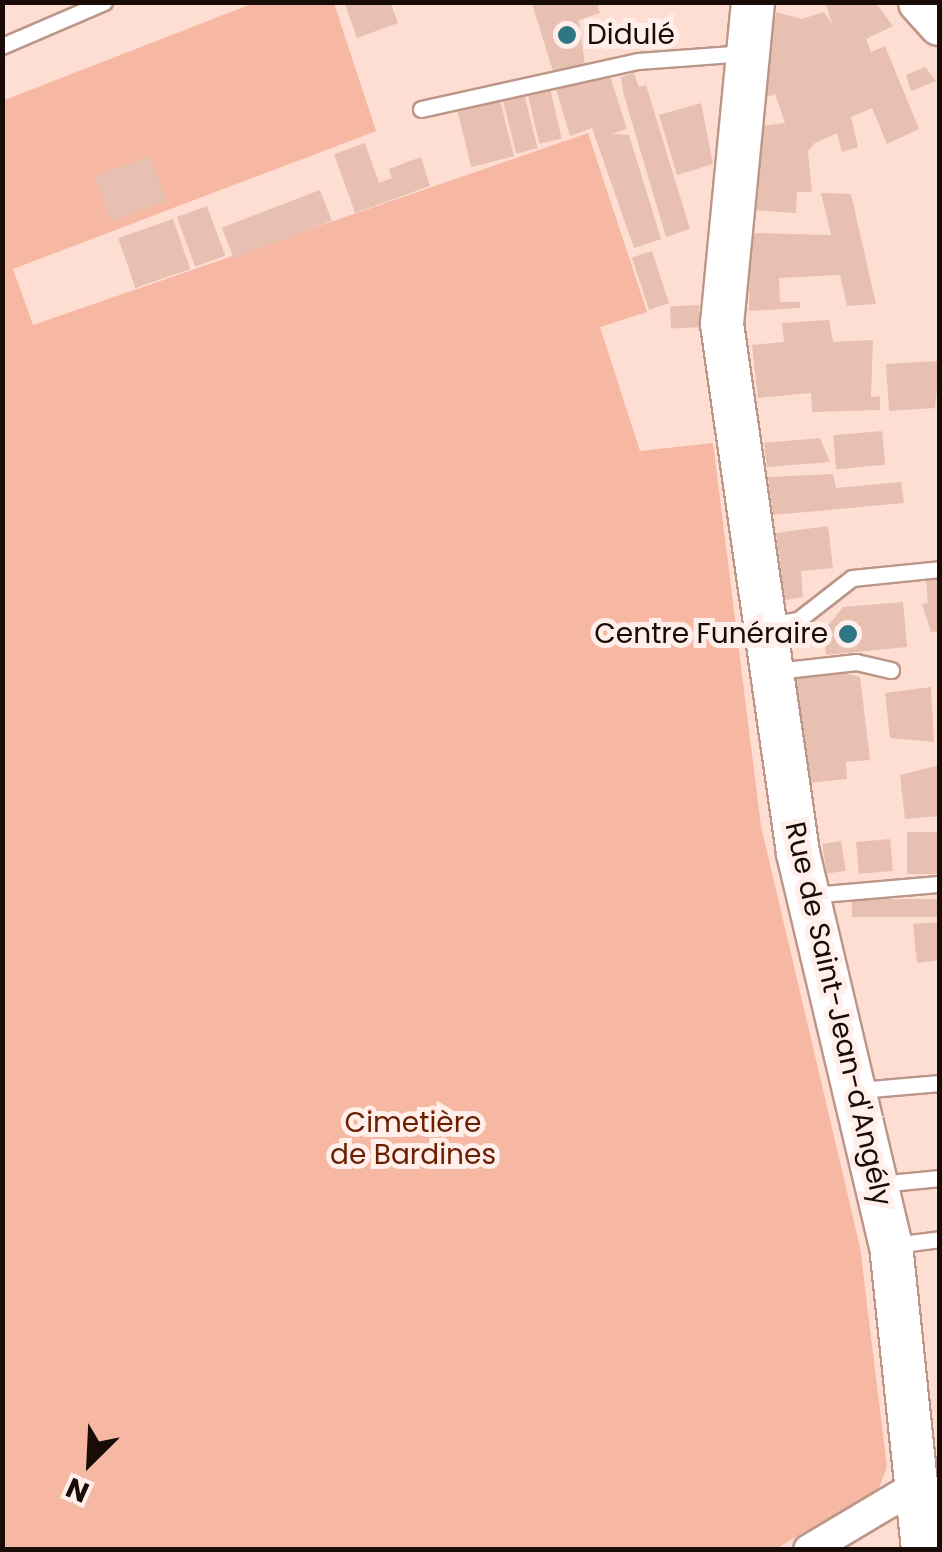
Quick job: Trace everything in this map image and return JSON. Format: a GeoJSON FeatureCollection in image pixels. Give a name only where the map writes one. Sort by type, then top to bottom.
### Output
{"type":"FeatureCollection","features":[{"type":"Feature","properties":{"kind":"main road","name":"Rue de Saint-Jean-d'Angély"},"geometry":{"type":"LineString","coordinates":[[753,2],[722,324],[807,896],[891,1245],[923,1550]]}},
{"type":"Feature","properties":{"kind":"main road"},"geometry":{"type":"LineString","coordinates":[[920,2],[940,24]]}},
{"type":"Feature","properties":{"kind":"street"},"geometry":{"type":"LineString","coordinates":[[808,1550],[918,1485]]}},
{"type":"Feature","properties":{"kind":"lane"},"geometry":{"type":"LineString","coordinates":[[2,46],[104,2]]}},
{"type":"Feature","properties":{"kind":"lane"},"geometry":{"type":"LineString","coordinates":[[421,109],[638,61],[748,53]]}},
{"type":"Feature","properties":{"kind":"lane"},"geometry":{"type":"LineString","coordinates":[[766,625],[798,620],[852,578],[940,569]]}},
{"type":"Feature","properties":{"kind":"lane"},"geometry":{"type":"LineString","coordinates":[[772,671],[856,662],[891,670]]}},
{"type":"Feature","properties":{"kind":"lane"},"geometry":{"type":"LineString","coordinates":[[807,896],[940,884]]}},
{"type":"Feature","properties":{"kind":"lane"},"geometry":{"type":"LineString","coordinates":[[855,1091],[940,1083]]}},
{"type":"Feature","properties":{"kind":"lane"},"geometry":{"type":"LineString","coordinates":[[877,1184],[940,1178]]}},
{"type":"Feature","properties":{"kind":"lane"},"geometry":{"type":"LineString","coordinates":[[891,1245],[940,1239]]}},
{"type":"Feature","properties":{"kind":"green space","name":"Cimetière de Bardines"},"geometry":{"type":"Polygon","coordinates":[[[254,3],[334,3],[376,131],[13,269],[33,325],[588,133],[647,312],[600,327],[640,451],[713,443],[761,826],[860,1247],[887,1467],[878,1490],[775,1549],[3,1549],[2,101],[254,3]]]}},
{"type":"Feature","properties":{"kind":"building"},"geometry":{"type":"Polygon","coordinates":[[[344,2],[390,2],[398,23],[357,38],[344,2]]]}},
{"type":"Feature","properties":{"kind":"building"},"geometry":{"type":"Polygon","coordinates":[[[597,2],[600,13],[579,20],[585,65],[553,71],[532,4],[597,2]]]}},
{"type":"Feature","properties":{"kind":"building"},"geometry":{"type":"Polygon","coordinates":[[[825,2],[875,2],[893,26],[866,39],[871,52],[885,46],[919,129],[887,144],[872,108],[851,117],[858,147],[842,152],[837,133],[815,143],[808,151],[812,192],[797,192],[796,213],[751,210],[759,126],[785,123],[775,94],[763,99],[776,12],[802,19],[824,12],[832,24],[825,2]]]}},
{"type":"Feature","properties":{"kind":"building"},"geometry":{"type":"Polygon","coordinates":[[[925,67],[936,81],[911,91],[906,75],[925,67]]]}},
{"type":"Feature","properties":{"kind":"building"},"geometry":{"type":"Polygon","coordinates":[[[634,73],[639,87],[646,85],[690,229],[666,237],[623,92],[621,77],[634,73]]]}},
{"type":"Feature","properties":{"kind":"building"},"geometry":{"type":"Polygon","coordinates":[[[610,76],[627,129],[612,134],[629,135],[661,239],[634,248],[592,128],[570,136],[555,86],[610,76]]]}},
{"type":"Feature","properties":{"kind":"building"},"geometry":{"type":"Polygon","coordinates":[[[550,88],[562,139],[539,144],[528,93],[550,88]]]}},
{"type":"Feature","properties":{"kind":"building"},"geometry":{"type":"Polygon","coordinates":[[[524,94],[538,148],[516,154],[503,99],[524,94]]]}},
{"type":"Feature","properties":{"kind":"building"},"geometry":{"type":"Polygon","coordinates":[[[500,100],[514,156],[471,167],[457,111],[500,100]]]}},
{"type":"Feature","properties":{"kind":"building"},"geometry":{"type":"Polygon","coordinates":[[[701,103],[713,164],[677,175],[659,115],[701,103]]]}},
{"type":"Feature","properties":{"kind":"building"},"geometry":{"type":"Polygon","coordinates":[[[365,143],[379,183],[392,178],[389,169],[421,157],[430,186],[355,213],[334,154],[365,143]]]}},
{"type":"Feature","properties":{"kind":"building"},"geometry":{"type":"Polygon","coordinates":[[[150,156],[166,201],[111,221],[95,176],[150,156]]]}},
{"type":"Feature","properties":{"kind":"building"},"geometry":{"type":"Polygon","coordinates":[[[320,190],[332,221],[234,258],[222,228],[320,190]]]}},
{"type":"Feature","properties":{"kind":"building"},"geometry":{"type":"Polygon","coordinates":[[[821,193],[851,194],[876,304],[847,306],[840,275],[779,278],[780,302],[800,302],[800,308],[749,311],[750,233],[831,235],[821,193]]]}},
{"type":"Feature","properties":{"kind":"building"},"geometry":{"type":"Polygon","coordinates":[[[207,206],[225,256],[195,267],[177,217],[207,206]]]}},
{"type":"Feature","properties":{"kind":"building"},"geometry":{"type":"Polygon","coordinates":[[[173,219],[190,269],[135,288],[118,238],[173,219]]]}},
{"type":"Feature","properties":{"kind":"building"},"geometry":{"type":"Polygon","coordinates":[[[652,251],[669,303],[649,310],[632,257],[652,251]]]}},
{"type":"Feature","properties":{"kind":"building"},"geometry":{"type":"Polygon","coordinates":[[[699,305],[700,327],[671,328],[670,307],[699,305]]]}},
{"type":"Feature","properties":{"kind":"building"},"geometry":{"type":"Polygon","coordinates":[[[829,320],[833,342],[873,340],[871,397],[880,396],[880,410],[812,412],[811,393],[758,398],[752,345],[784,342],[782,323],[829,320]]]}},
{"type":"Feature","properties":{"kind":"building"},"geometry":{"type":"Polygon","coordinates":[[[940,361],[935,408],[889,411],[886,364],[940,361]]]}},
{"type":"Feature","properties":{"kind":"building"},"geometry":{"type":"Polygon","coordinates":[[[882,431],[885,465],[836,469],[833,435],[882,431]]]}},
{"type":"Feature","properties":{"kind":"building"},"geometry":{"type":"Polygon","coordinates":[[[820,438],[830,462],[767,467],[764,443],[820,438]]]}},
{"type":"Feature","properties":{"kind":"building"},"geometry":{"type":"Polygon","coordinates":[[[833,474],[836,488],[901,482],[904,503],[773,515],[768,477],[833,474]]]}},
{"type":"Feature","properties":{"kind":"building"},"geometry":{"type":"Polygon","coordinates":[[[828,526],[833,568],[801,571],[803,597],[785,600],[776,533],[828,526]]]}},
{"type":"Feature","properties":{"kind":"building"},"geometry":{"type":"Polygon","coordinates":[[[940,577],[940,631],[931,632],[922,604],[928,603],[926,578],[940,577]]]}},
{"type":"Feature","properties":{"kind":"building"},"geometry":{"type":"Polygon","coordinates":[[[903,602],[907,647],[826,655],[823,632],[843,607],[903,602]]]}},
{"type":"Feature","properties":{"kind":"building"},"geometry":{"type":"Polygon","coordinates":[[[840,672],[860,677],[870,760],[846,762],[847,779],[810,783],[795,678],[840,672]]]}},
{"type":"Feature","properties":{"kind":"building"},"geometry":{"type":"Polygon","coordinates":[[[931,687],[934,742],[890,738],[885,693],[931,687]]]}},
{"type":"Feature","properties":{"kind":"building"},"geometry":{"type":"Polygon","coordinates":[[[940,765],[940,816],[905,819],[900,775],[940,765]]]}},
{"type":"Feature","properties":{"kind":"building"},"geometry":{"type":"Polygon","coordinates":[[[907,832],[940,832],[940,874],[907,874],[907,832]]]}},
{"type":"Feature","properties":{"kind":"building"},"geometry":{"type":"Polygon","coordinates":[[[890,839],[893,871],[859,874],[856,842],[890,839]]]}},
{"type":"Feature","properties":{"kind":"building"},"geometry":{"type":"Polygon","coordinates":[[[841,841],[846,871],[827,874],[822,844],[841,841]]]}},
{"type":"Feature","properties":{"kind":"building"},"geometry":{"type":"Polygon","coordinates":[[[852,899],[940,899],[940,917],[852,917],[852,899]]]}},
{"type":"Feature","properties":{"kind":"building"},"geometry":{"type":"Polygon","coordinates":[[[940,922],[940,960],[917,963],[913,924],[940,922]]]}},
{"type":"Feature","properties":{"kind":"place","name":"Didulé"},"geometry":{"type":"Point","coordinates":[567,35]}},
{"type":"Feature","properties":{"kind":"place","name":"Centre Funéraire"},"geometry":{"type":"Point","coordinates":[848,634]}}]}
